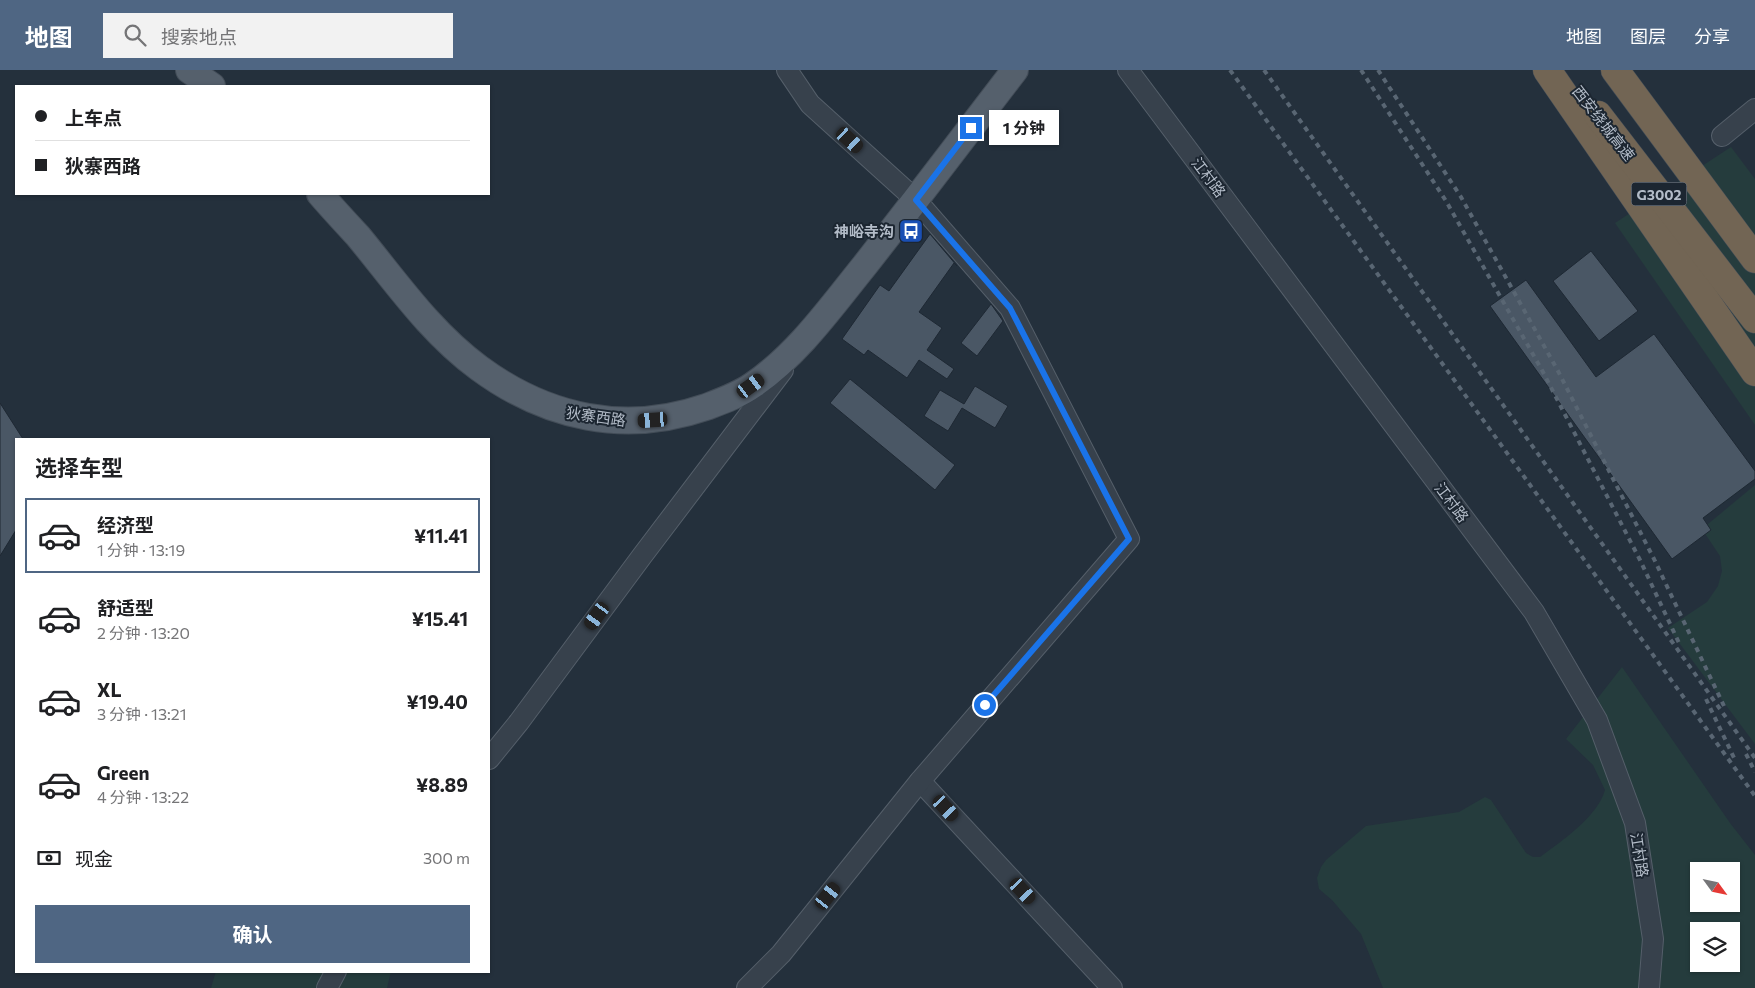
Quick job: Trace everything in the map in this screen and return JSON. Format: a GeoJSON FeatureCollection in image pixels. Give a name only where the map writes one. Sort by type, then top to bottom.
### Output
{"type":"FeatureCollection","features":[{"type":"Feature","properties":{"kind":"highway"},"geometry":{"type":"LineString","coordinates":[[1547,70],[1755,372]]}},
{"type":"Feature","properties":{"kind":"highway","name":"西安绕城高速"},"geometry":{"type":"LineString","coordinates":[[1564,70],[1755,319]]}},
{"type":"Feature","properties":{"kind":"highway"},"geometry":{"type":"LineString","coordinates":[[1618,74],[1755,230]]}},
{"type":"Feature","properties":{"kind":"highway","name":"G3002"},"geometry":{"type":"LineString","coordinates":[[1618,74],[1755,259]]}},
{"type":"Feature","properties":{"kind":"main road"},"geometry":{"type":"LineString","coordinates":[[189,70],[211,85]]}},
{"type":"Feature","properties":{"kind":"main road","name":"狄寨西路"},"geometry":{"type":"LineString","coordinates":[[321,195],[358,236],[414,307],[478,368],[518,393],[540,404],[563,412],[606,420],[629,421],[674,416],[716,404],[738,394],[769,373],[798,345],[826,313],[916,200],[1015,70]]}},
{"type":"Feature","properties":{"kind":"street"},"geometry":{"type":"LineString","coordinates":[[210,70],[223,85]]}},
{"type":"Feature","properties":{"kind":"street"},"geometry":{"type":"LineString","coordinates":[[747,988],[781,954],[920,781],[1129,539],[1010,308],[916,200],[810,104],[787,70]]}},
{"type":"Feature","properties":{"kind":"street","name":"江村路"},"geometry":{"type":"LineString","coordinates":[[1128,70],[1534,612],[1597,720],[1635,823],[1653,939],[1649,988]]}},
{"type":"Feature","properties":{"kind":"street"},"geometry":{"type":"LineString","coordinates":[[1722,136],[1755,109]]}},
{"type":"Feature","properties":{"kind":"street"},"geometry":{"type":"LineString","coordinates":[[490,758],[519,722],[826,313]]}},
{"type":"Feature","properties":{"kind":"street"},"geometry":{"type":"LineString","coordinates":[[920,781],[1112,988]]}},
{"type":"Feature","properties":{"kind":"street"},"geometry":{"type":"LineString","coordinates":[[327,988],[335,973]]}},
{"type":"Feature","properties":{"kind":"green space"},"geometry":{"type":"Polygon","coordinates":[[[1731,147],[1755,179],[1755,425],[1615,223],[1731,147]]]}},
{"type":"Feature","properties":{"kind":"green space"},"geometry":{"type":"Polygon","coordinates":[[[1755,485],[1755,744],[1668,628],[1707,602],[1718,586],[1722,571],[1720,556],[1702,529],[1755,485]]]}},
{"type":"Feature","properties":{"kind":"green space"},"geometry":{"type":"Polygon","coordinates":[[[1622,667],[1730,823],[1755,855],[1755,988],[1383,988],[1361,934],[1332,900],[1319,889],[1317,878],[1326,860],[1366,826],[1459,812],[1485,797],[1491,800],[1526,853],[1533,857],[1540,857],[1578,827],[1601,800],[1605,790],[1593,765],[1566,739],[1622,667]]]}},
{"type":"Feature","properties":{"kind":"green space"},"geometry":{"type":"Polygon","coordinates":[[[215,973],[391,973],[387,988],[211,988],[215,973]]]}},
{"type":"Feature","properties":{"kind":"building"},"geometry":{"type":"Polygon","coordinates":[[[930,234],[957,266],[954,263],[919,312],[942,328],[927,350],[954,369],[947,379],[919,360],[907,378],[868,350],[864,355],[842,339],[880,285],[889,291],[930,234]]]}},
{"type":"Feature","properties":{"kind":"building"},"geometry":{"type":"Polygon","coordinates":[[[1591,251],[1638,311],[1599,341],[1553,281],[1591,251]]]}},
{"type":"Feature","properties":{"kind":"building"},"geometry":{"type":"Polygon","coordinates":[[[1526,280],[1596,377],[1654,334],[1755,471],[1755,479],[1703,518],[1711,530],[1672,559],[1490,306],[1526,280]]]}},
{"type":"Feature","properties":{"kind":"building"},"geometry":{"type":"Polygon","coordinates":[[[991,304],[1003,321],[977,356],[961,343],[991,304]]]}},
{"type":"Feature","properties":{"kind":"building"},"geometry":{"type":"Polygon","coordinates":[[[850,379],[955,465],[935,490],[830,403],[850,379]]]}},
{"type":"Feature","properties":{"kind":"building"},"geometry":{"type":"Polygon","coordinates":[[[975,386],[1008,406],[995,428],[962,408],[948,431],[924,416],[940,390],[964,404],[975,386]]]}},
{"type":"Feature","properties":{"kind":"building"},"geometry":{"type":"Polygon","coordinates":[[[0,403],[22,438],[15,438],[15,532],[0,556],[0,403]]]}},
{"type":"Feature","properties":{"kind":"railway"},"geometry":{"type":"LineString","coordinates":[[1230,70],[1755,796]]}},
{"type":"Feature","properties":{"kind":"railway"},"geometry":{"type":"LineString","coordinates":[[1264,70],[1755,758]]}},
{"type":"Feature","properties":{"kind":"railway"},"geometry":{"type":"LineString","coordinates":[[1361,70],[1446,201],[1543,372],[1640,560],[1680,645]]}},
{"type":"Feature","properties":{"kind":"railway"},"geometry":{"type":"LineString","coordinates":[[1378,70],[1461,197],[1558,371],[1654,559],[1724,706]]}},
{"type":"Feature","properties":{"kind":"railway"},"geometry":{"type":"LineString","coordinates":[[1706,699],[1735,760]]}},
{"type":"Feature","properties":{"kind":"railway"},"geometry":{"type":"LineString","coordinates":[[1746,754],[1755,772]]}},
{"type":"Feature","properties":{"kind":"place","name":"神峪寺沟"},"geometry":{"type":"Point","coordinates":[911,231]}},
{"type":"Feature","properties":{"kind":"route"},"geometry":{"type":"LineString","coordinates":[[971,128],[916,200],[1010,308],[1129,539],[985,705]]}}]}
